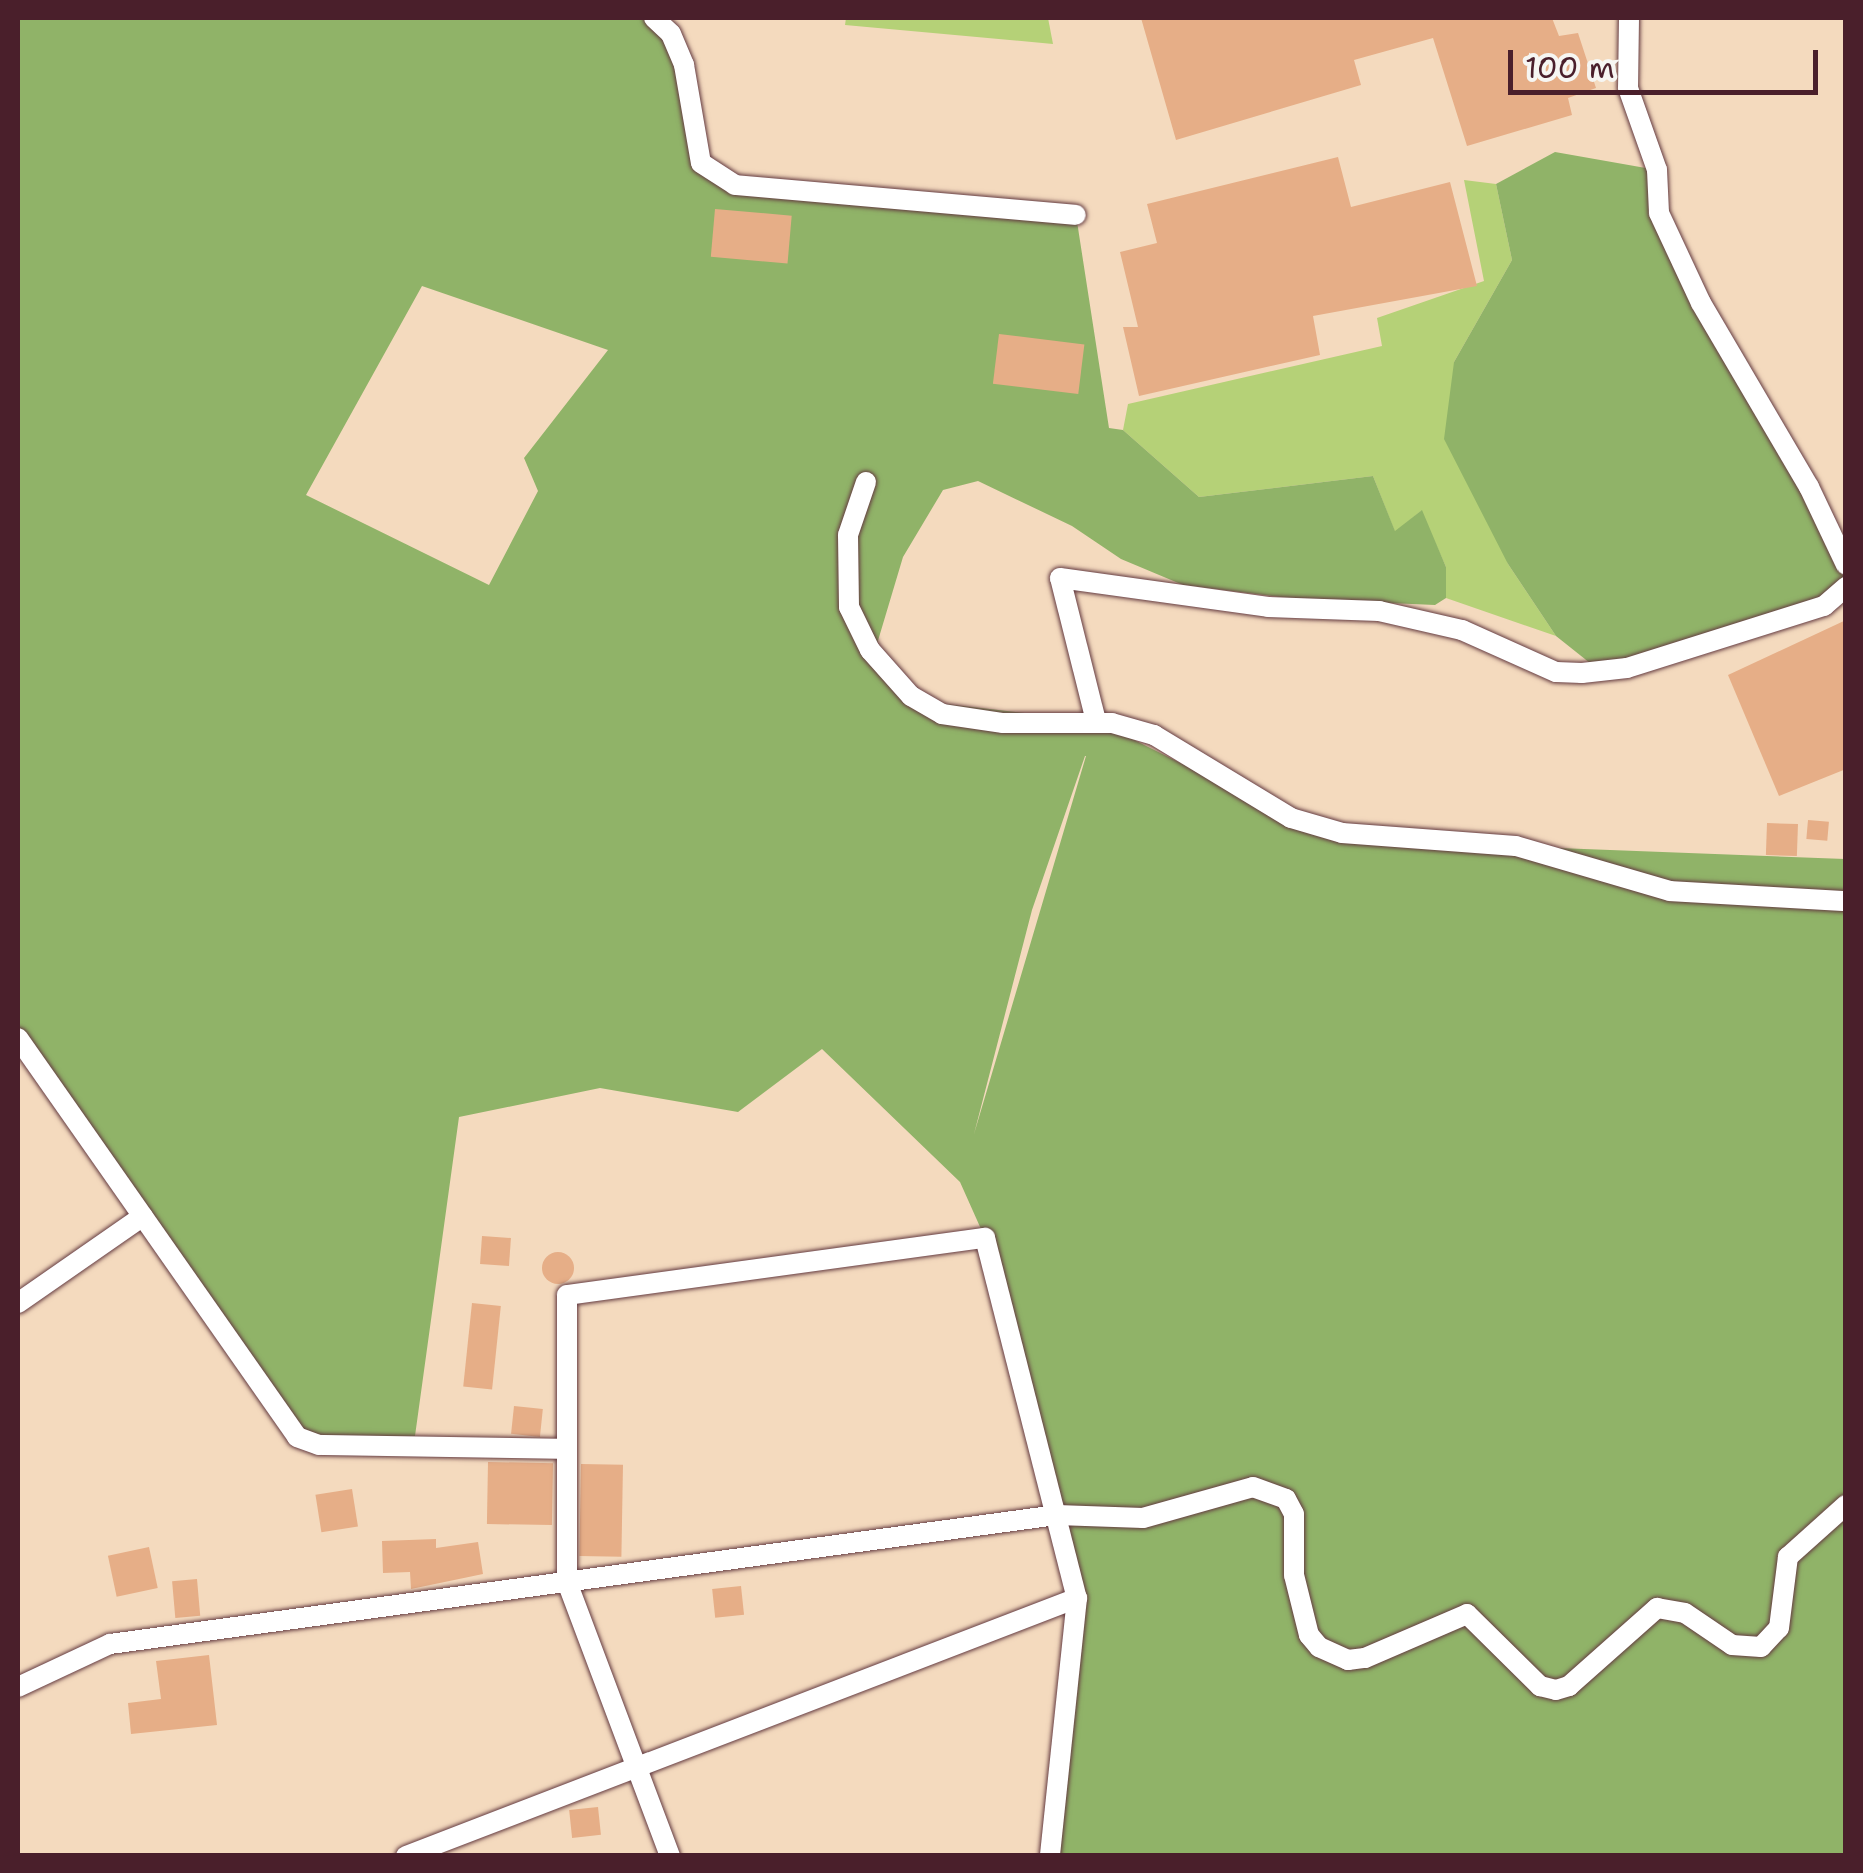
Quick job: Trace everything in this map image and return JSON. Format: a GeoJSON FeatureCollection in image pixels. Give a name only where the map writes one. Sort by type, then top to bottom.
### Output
{"type":"FeatureCollection","features":[{"type":"Feature","properties":{"kind":"street"},"geometry":{"type":"LineString","coordinates":[[654,18],[671,34],[684,65],[701,162],[735,186],[1076,216]]}},
{"type":"Feature","properties":{"kind":"street"},"geometry":{"type":"LineString","coordinates":[[1629,18],[1628,88],[1657,170],[1660,213],[1701,303],[1809,487],[1846,565]]}},
{"type":"Feature","properties":{"kind":"street"},"geometry":{"type":"LineString","coordinates":[[866,482],[848,535],[849,606],[870,650],[911,696],[942,714],[976,720],[1096,722],[1154,735],[1291,818],[1342,833],[1516,846],[1670,891],[1846,901]]}},
{"type":"Feature","properties":{"kind":"street"},"geometry":{"type":"LineString","coordinates":[[1096,722],[1060,578],[1268,607],[1379,611],[1462,630],[1556,672],[1582,673],[1627,668],[1824,606],[1846,587]]}},
{"type":"Feature","properties":{"kind":"street"},"geometry":{"type":"LineString","coordinates":[[18,1038],[297,1438],[319,1445],[564,1449]]}},
{"type":"Feature","properties":{"kind":"street"},"geometry":{"type":"LineString","coordinates":[[18,1303],[143,1216]]}},
{"type":"Feature","properties":{"kind":"street"},"geometry":{"type":"LineString","coordinates":[[670,1856],[567,1582],[564,1449],[567,1295],[984,1238],[1077,1598],[1050,1856]]}},
{"type":"Feature","properties":{"kind":"street"},"geometry":{"type":"LineString","coordinates":[[18,1687],[110,1644],[1057,1514],[1142,1518],[1234,1491],[1272,1490],[1294,1514],[1294,1575],[1308,1636],[1319,1646],[1348,1660],[1365,1658],[1467,1614],[1540,1686],[1556,1690],[1569,1686],[1657,1608],[1684,1613],[1732,1645],[1761,1647],[1773,1640],[1788,1557],[1846,1505]]}},
{"type":"Feature","properties":{"kind":"street"},"geometry":{"type":"LineString","coordinates":[[406,1856],[1077,1598]]}},
{"type":"Feature","properties":{"kind":"green space"},"geometry":{"type":"Polygon","coordinates":[[[18,18],[650,18],[684,65],[714,174],[1076,215],[1109,428],[1123,430],[1199,497],[1373,476],[1395,531],[1422,510],[1446,567],[1446,598],[1435,605],[1297,599],[1183,585],[1121,559],[1072,526],[978,481],[943,490],[903,557],[874,654],[920,701],[1096,721],[1291,818],[1558,848],[1845,859],[1845,1855],[1050,1855],[1061,1748],[1067,1557],[985,1238],[960,1182],[822,1049],[738,1112],[600,1088],[459,1117],[415,1436],[297,1437],[18,1038],[18,18]],[[422,286],[306,495],[489,585],[538,491],[524,458],[608,350],[422,286]],[[1086,756],[1032,910],[974,1134],[1086,756]]]}},
{"type":"Feature","properties":{"kind":"green space"},"geometry":{"type":"Polygon","coordinates":[[[846,18],[1048,18],[1053,44],[845,25],[846,18]]]}},
{"type":"Feature","properties":{"kind":"green space"},"geometry":{"type":"Polygon","coordinates":[[[1555,152],[1657,170],[1689,277],[1845,568],[1845,586],[1809,611],[1600,671],[1556,636],[1508,564],[1444,439],[1454,362],[1512,260],[1496,184],[1555,152]]]}},
{"type":"Feature","properties":{"kind":"green space"},"geometry":{"type":"Polygon","coordinates":[[[1464,180],[1496,184],[1512,260],[1454,362],[1508,564],[1556,636],[1446,598],[1446,567],[1421,511],[1395,532],[1373,476],[1199,497],[1123,430],[1128,404],[1382,346],[1377,318],[1484,281],[1464,180]]]}},
{"type":"Feature","properties":{"kind":"building"},"geometry":{"type":"Polygon","coordinates":[[[1141,18],[1552,18],[1559,36],[1578,33],[1596,88],[1568,98],[1572,115],[1467,146],[1433,38],[1354,60],[1361,85],[1176,140],[1141,18]]]}},
{"type":"Feature","properties":{"kind":"building"},"geometry":{"type":"Polygon","coordinates":[[[1338,157],[1351,207],[1450,182],[1477,286],[1313,316],[1320,355],[1139,396],[1123,327],[1138,327],[1120,252],[1157,243],[1147,204],[1338,157]]]}},
{"type":"Feature","properties":{"kind":"building"},"geometry":{"type":"Polygon","coordinates":[[[715,209],[792,216],[788,264],[711,257],[715,209]]]}},
{"type":"Feature","properties":{"kind":"building"},"geometry":{"type":"Polygon","coordinates":[[[999,334],[1084,344],[1078,394],[993,384],[999,334]]]}},
{"type":"Feature","properties":{"kind":"building"},"geometry":{"type":"Polygon","coordinates":[[[1846,620],[1846,769],[1779,796],[1728,675],[1846,620]]]}},
{"type":"Feature","properties":{"kind":"building"},"geometry":{"type":"Polygon","coordinates":[[[1808,820],[1829,822],[1827,841],[1806,839],[1808,820]]]}},
{"type":"Feature","properties":{"kind":"building"},"geometry":{"type":"Polygon","coordinates":[[[1767,823],[1798,824],[1797,856],[1766,855],[1767,823]]]}},
{"type":"Feature","properties":{"kind":"building"},"geometry":{"type":"Polygon","coordinates":[[[482,1236],[511,1238],[509,1266],[480,1264],[482,1236]]]}},
{"type":"Feature","properties":{"kind":"building"},"geometry":{"type":"Polygon","coordinates":[[[558,1252],[569,1257],[574,1268],[569,1279],[558,1284],[547,1279],[542,1268],[547,1257],[558,1252]]]}},
{"type":"Feature","properties":{"kind":"building"},"geometry":{"type":"Polygon","coordinates":[[[472,1303],[501,1306],[492,1390],[463,1387],[472,1303]]]}},
{"type":"Feature","properties":{"kind":"building"},"geometry":{"type":"Polygon","coordinates":[[[514,1406],[543,1409],[540,1437],[511,1434],[514,1406]]]}},
{"type":"Feature","properties":{"kind":"building"},"geometry":{"type":"Polygon","coordinates":[[[488,1462],[553,1463],[552,1525],[487,1524],[488,1462]]]}},
{"type":"Feature","properties":{"kind":"building"},"geometry":{"type":"Polygon","coordinates":[[[581,1464],[623,1465],[621,1557],[579,1556],[581,1464]]]}},
{"type":"Feature","properties":{"kind":"building"},"geometry":{"type":"Polygon","coordinates":[[[352,1489],[358,1527],[321,1532],[315,1495],[352,1489]]]}},
{"type":"Feature","properties":{"kind":"building"},"geometry":{"type":"Polygon","coordinates":[[[436,1539],[436,1548],[478,1542],[483,1574],[411,1589],[410,1572],[383,1573],[382,1541],[436,1539]]]}},
{"type":"Feature","properties":{"kind":"building"},"geometry":{"type":"Polygon","coordinates":[[[149,1547],[158,1588],[117,1597],[108,1556],[149,1547]]]}},
{"type":"Feature","properties":{"kind":"building"},"geometry":{"type":"Polygon","coordinates":[[[197,1579],[200,1616],[175,1618],[172,1581],[197,1579]]]}},
{"type":"Feature","properties":{"kind":"building"},"geometry":{"type":"Polygon","coordinates":[[[741,1586],[744,1615],[715,1618],[712,1589],[741,1586]]]}},
{"type":"Feature","properties":{"kind":"building"},"geometry":{"type":"Polygon","coordinates":[[[209,1655],[217,1725],[131,1734],[128,1703],[161,1699],[156,1661],[209,1655]]]}},
{"type":"Feature","properties":{"kind":"building"},"geometry":{"type":"Polygon","coordinates":[[[598,1807],[601,1835],[572,1838],[569,1810],[598,1807]]]}}]}
